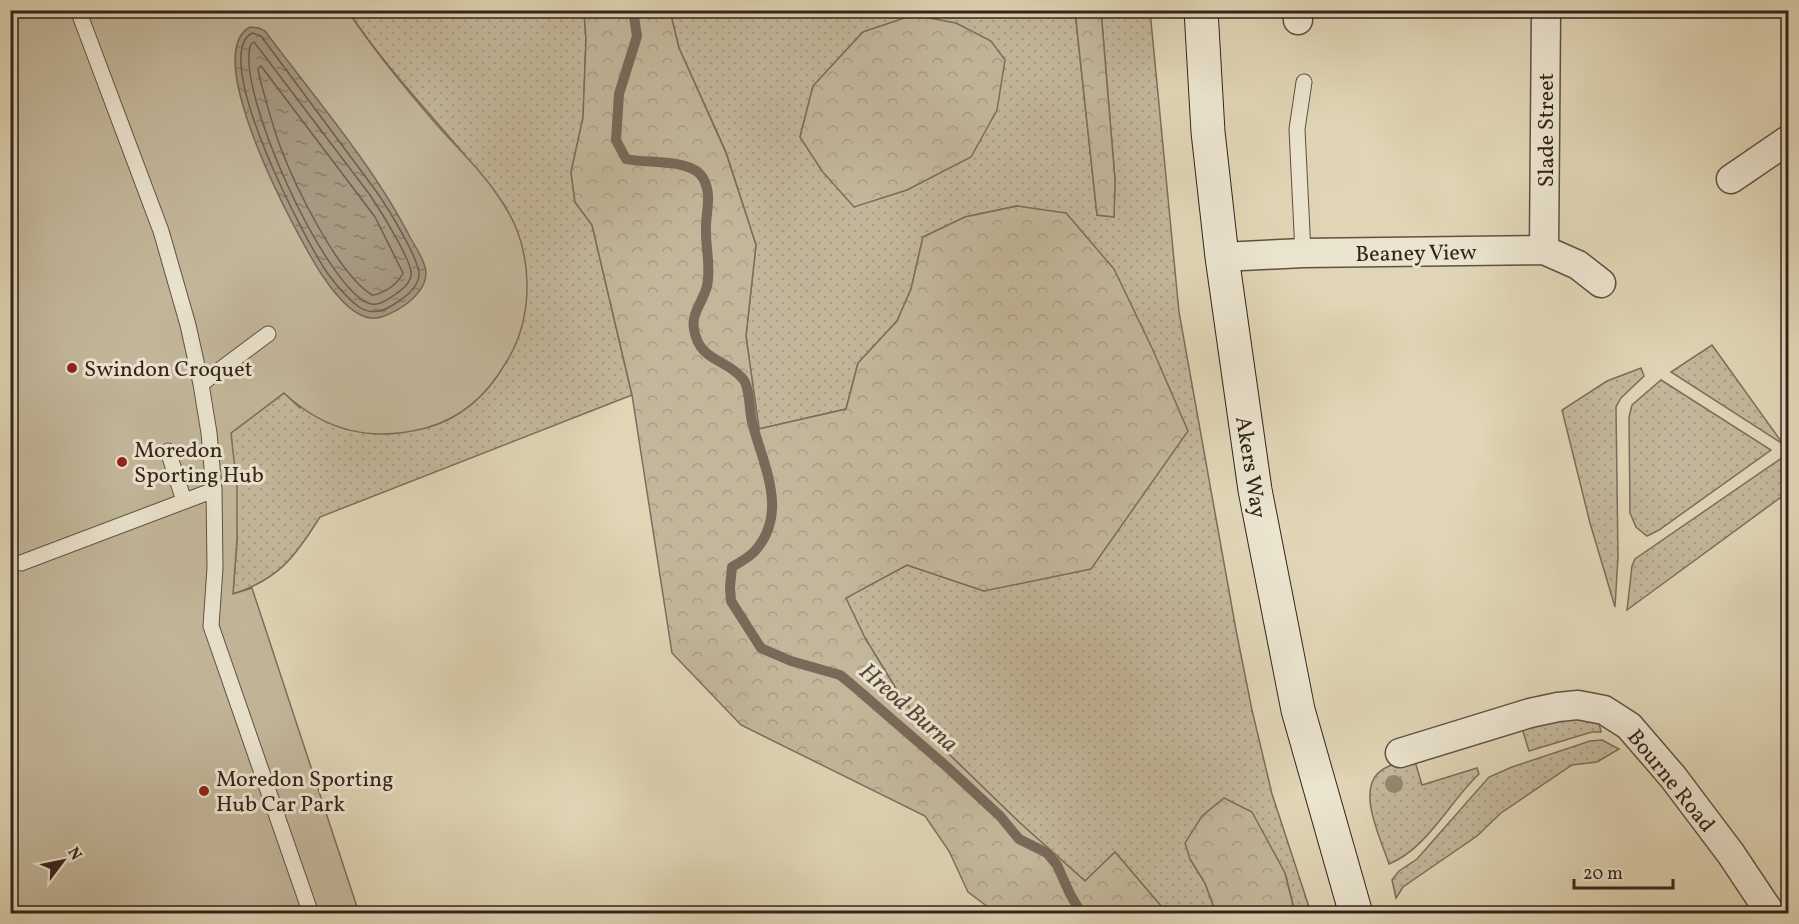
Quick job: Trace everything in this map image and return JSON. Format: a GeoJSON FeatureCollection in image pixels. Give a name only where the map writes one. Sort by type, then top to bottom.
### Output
{"type":"FeatureCollection","features":[{"type":"Feature","properties":{"kind":"main road","name":"Akers Way"},"geometry":{"type":"LineString","coordinates":[[1201,10],[1208,132],[1222,257],[1255,490],[1298,710],[1356,914]]}},
{"type":"Feature","properties":{"kind":"street","name":"Slade Street"},"geometry":{"type":"LineString","coordinates":[[1544,250],[1546,10]]}},
{"type":"Feature","properties":{"kind":"street"},"geometry":{"type":"LineString","coordinates":[[1731,179],[1788,140]]}},
{"type":"Feature","properties":{"kind":"street","name":"Beaney View"},"geometry":{"type":"LineString","coordinates":[[1222,257],[1303,253],[1544,250],[1578,265],[1601,283]]}},
{"type":"Feature","properties":{"kind":"street","name":"Bourne Road"},"geometry":{"type":"LineString","coordinates":[[1400,753],[1520,716],[1558,707],[1578,705],[1604,710],[1629,726],[1673,777],[1731,854],[1771,914]]}},
{"type":"Feature","properties":{"kind":"lane"},"geometry":{"type":"LineString","coordinates":[[78,10],[160,231],[188,325],[201,384],[214,490],[215,568],[211,626],[311,914]]}},
{"type":"Feature","properties":{"kind":"lane"},"geometry":{"type":"LineString","coordinates":[[1303,253],[1297,129],[1304,82]]}},
{"type":"Feature","properties":{"kind":"lane"},"geometry":{"type":"LineString","coordinates":[[201,384],[268,334]]}},
{"type":"Feature","properties":{"kind":"lane"},"geometry":{"type":"LineString","coordinates":[[168,452],[184,501]]}},
{"type":"Feature","properties":{"kind":"lane"},"geometry":{"type":"LineString","coordinates":[[21,563],[214,490]]}},
{"type":"Feature","properties":{"kind":"green space","name":"Moredon Sporting Hub"},"geometry":{"type":"Polygon","coordinates":[[[11,11],[348,11],[402,83],[489,183],[514,223],[521,243],[527,284],[522,326],[515,346],[498,375],[482,395],[462,412],[426,428],[387,434],[368,433],[333,425],[316,417],[284,393],[231,433],[237,488],[237,539],[233,594],[252,588],[359,913],[11,913],[11,11]]]}},
{"type":"Feature","properties":{"kind":"green space"},"geometry":{"type":"Polygon","coordinates":[[[348,11],[584,11],[586,40],[583,118],[571,172],[575,202],[592,225],[632,395],[320,517],[294,555],[274,574],[233,594],[237,539],[231,433],[284,393],[300,408],[505,206],[405,86],[348,11]]]}},
{"type":"Feature","properties":{"kind":"green space"},"geometry":{"type":"Polygon","coordinates":[[[584,11],[670,11],[679,48],[726,153],[756,245],[746,336],[759,429],[846,409],[858,363],[897,321],[911,289],[923,237],[965,217],[1017,206],[1066,213],[1114,269],[1188,431],[1091,569],[984,591],[907,565],[846,598],[865,638],[926,732],[1019,822],[1085,881],[1115,852],[1167,913],[996,913],[968,892],[949,851],[925,816],[741,725],[672,653],[632,395],[592,225],[575,202],[571,172],[583,118],[586,40],[584,11]]]}},
{"type":"Feature","properties":{"kind":"green space"},"geometry":{"type":"Polygon","coordinates":[[[670,11],[1075,11],[1097,215],[1114,217],[1115,180],[1101,11],[1150,11],[1179,312],[1252,710],[1272,794],[1311,913],[1295,913],[1285,873],[1190,859],[1205,883],[1216,913],[1167,913],[1115,852],[1085,881],[1019,822],[926,732],[865,638],[845,598],[907,565],[984,591],[1017,206],[965,217],[923,237],[911,289],[897,321],[858,363],[846,409],[759,429],[746,336],[756,245],[726,152],[679,48],[670,11]],[[863,32],[813,86],[800,137],[863,32]]]}},
{"type":"Feature","properties":{"kind":"green space"},"geometry":{"type":"Polygon","coordinates":[[[1075,11],[1101,11],[1115,180],[1114,217],[1097,215],[1075,11]]]}},
{"type":"Feature","properties":{"kind":"green space"},"geometry":{"type":"Polygon","coordinates":[[[913,15],[956,23],[991,41],[1005,60],[997,110],[971,157],[907,190],[854,207],[822,171],[800,137],[813,86],[863,32],[913,15]]]}},
{"type":"Feature","properties":{"kind":"green space"},"geometry":{"type":"Polygon","coordinates":[[[1712,345],[1783,444],[1671,372],[1712,345]]]}},
{"type":"Feature","properties":{"kind":"green space"},"geometry":{"type":"Polygon","coordinates":[[[1641,368],[1644,376],[1621,398],[1616,407],[1618,557],[1615,607],[1590,523],[1562,410],[1607,381],[1641,368]]]}},
{"type":"Feature","properties":{"kind":"green space"},"geometry":{"type":"Polygon","coordinates":[[[1661,380],[1771,450],[1659,530],[1647,536],[1636,527],[1630,513],[1629,417],[1632,405],[1661,380]]]}},
{"type":"Feature","properties":{"kind":"green space"},"geometry":{"type":"Polygon","coordinates":[[[1783,457],[1788,460],[1788,492],[1627,610],[1632,566],[1635,559],[1783,457]]]}},
{"type":"Feature","properties":{"kind":"green space"},"geometry":{"type":"Polygon","coordinates":[[[1581,717],[1599,723],[1601,732],[1592,732],[1529,751],[1522,728],[1581,717]]]}},
{"type":"Feature","properties":{"kind":"green space"},"geometry":{"type":"Polygon","coordinates":[[[1602,740],[1619,749],[1597,762],[1572,765],[1501,813],[1477,836],[1403,887],[1396,898],[1392,880],[1399,871],[1417,859],[1489,777],[1590,741],[1602,740]]]}},
{"type":"Feature","properties":{"kind":"green space"},"geometry":{"type":"Polygon","coordinates":[[[1414,758],[1422,785],[1477,768],[1479,774],[1427,836],[1403,857],[1389,864],[1375,825],[1370,797],[1371,785],[1377,775],[1387,767],[1414,758]]]}},
{"type":"Feature","properties":{"kind":"green space"},"geometry":{"type":"Polygon","coordinates":[[[1224,798],[1252,812],[1285,873],[1295,913],[1216,913],[1205,883],[1190,859],[1185,843],[1202,816],[1224,798]]]}},
{"type":"Feature","properties":{"kind":"water"},"geometry":{"type":"Polygon","coordinates":[[[250,27],[265,31],[342,132],[379,185],[420,254],[426,272],[423,286],[408,303],[383,317],[363,316],[351,309],[340,298],[310,255],[275,189],[244,109],[236,73],[237,44],[250,27]]]}},
{"type":"Feature","properties":{"kind":"waterway","name":"Hreod Burna"},"geometry":{"type":"LineString","coordinates":[[633,10],[637,36],[619,94],[616,140],[626,159],[689,167],[703,178],[708,191],[706,232],[709,272],[707,286],[694,318],[694,329],[701,348],[736,372],[745,383],[752,422],[771,488],[772,505],[765,537],[754,552],[732,567],[731,601],[761,648],[791,661],[840,675],[946,766],[1000,816],[1019,839],[1047,853],[1057,865],[1082,914]]}},
{"type":"Feature","properties":{"kind":"place","name":"Swindon Croquet"},"geometry":{"type":"Point","coordinates":[72,368]}},
{"type":"Feature","properties":{"kind":"place","name":"Moredon Sporting Hub"},"geometry":{"type":"Point","coordinates":[122,462]}},
{"type":"Feature","properties":{"kind":"place","name":"Moredon Sporting Hub Car Park"},"geometry":{"type":"Point","coordinates":[204,791]}}]}
